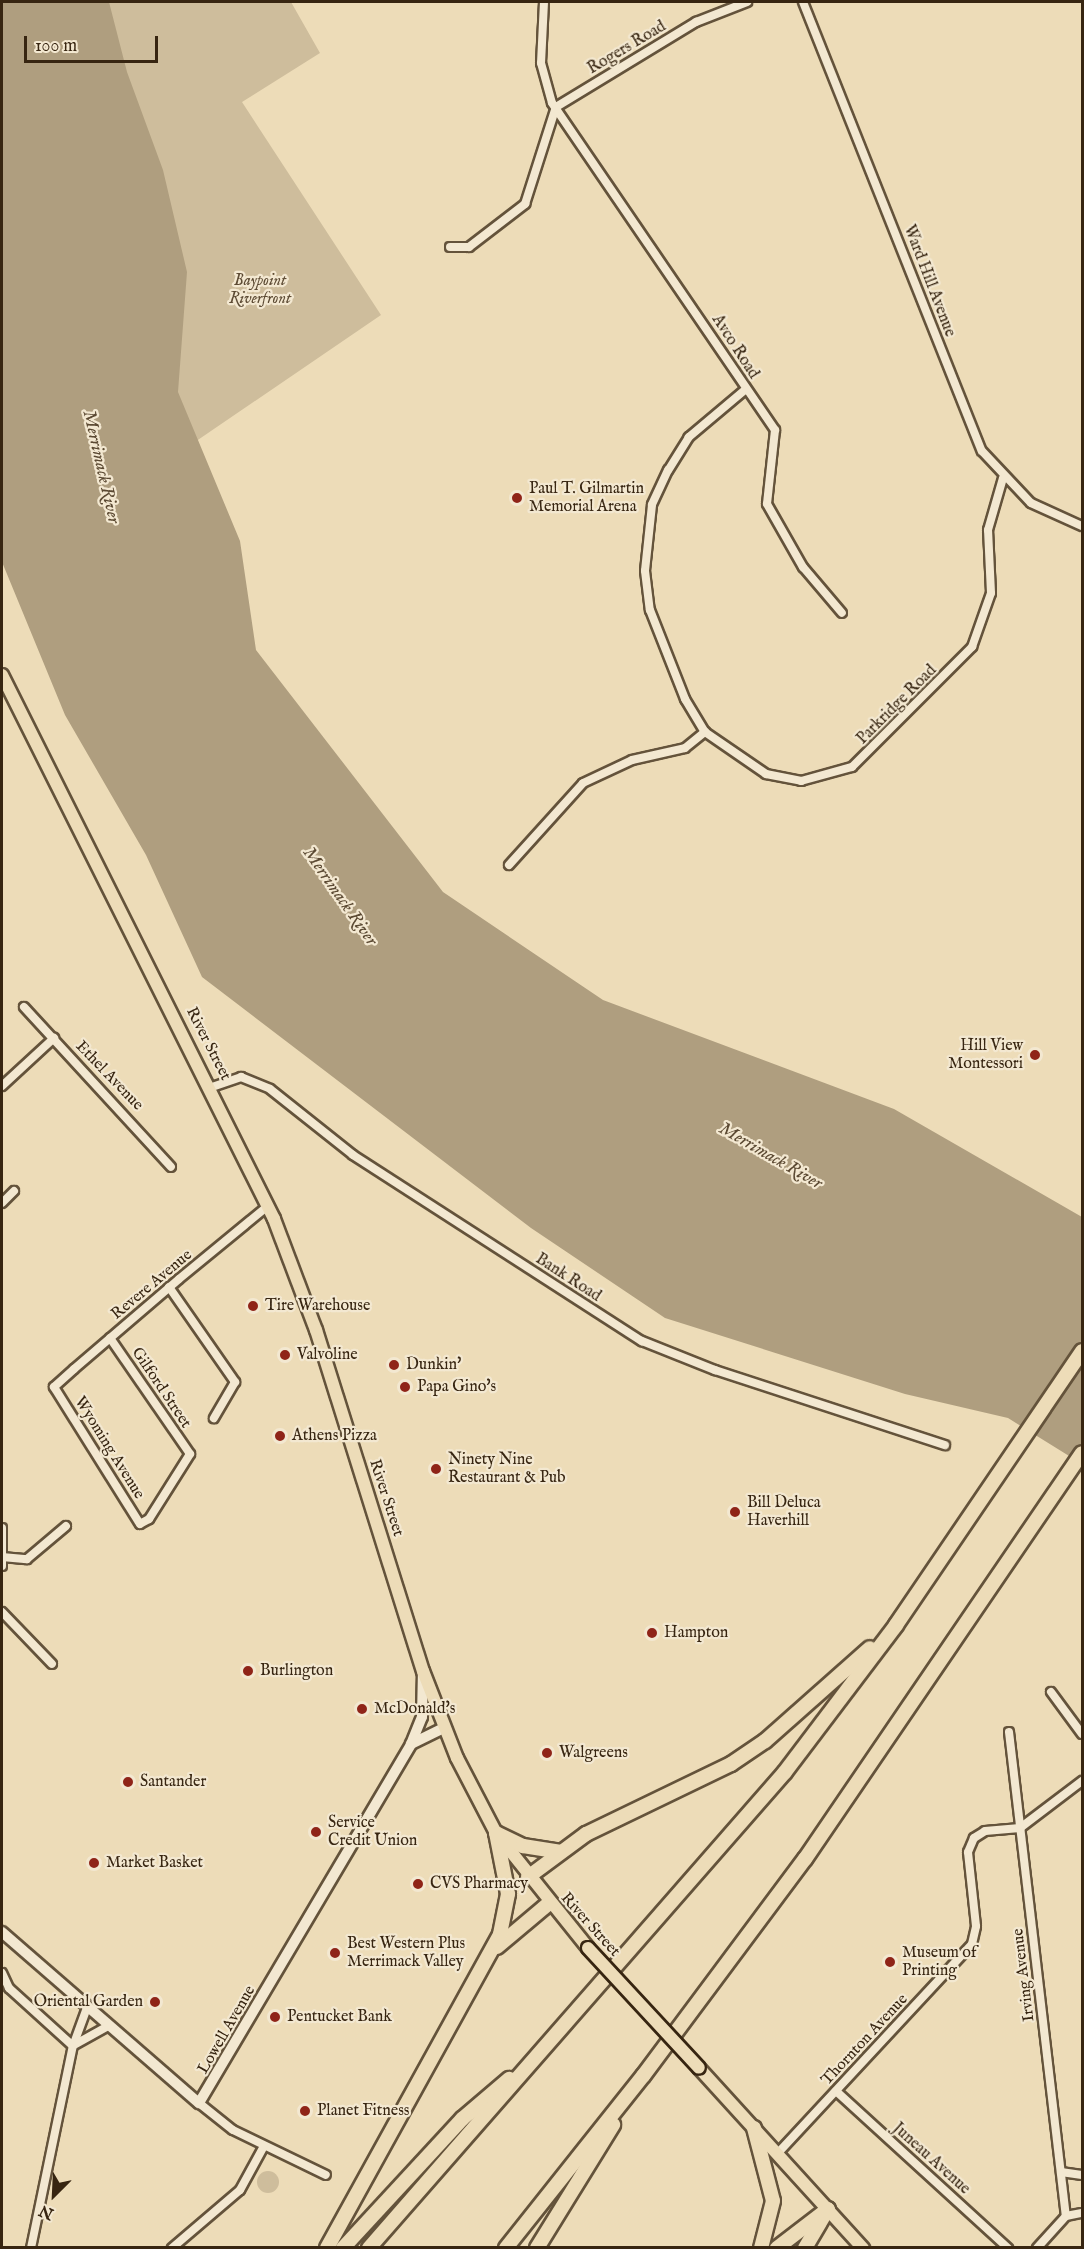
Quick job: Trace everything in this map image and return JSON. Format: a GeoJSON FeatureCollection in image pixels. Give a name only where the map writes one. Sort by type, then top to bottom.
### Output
{"type":"FeatureCollection","features":[{"type":"Feature","properties":{"kind":"highway"},"geometry":{"type":"LineString","coordinates":[[369,2247],[735,1833],[896,1625],[1083,1351]]}},
{"type":"Feature","properties":{"kind":"highway"},"geometry":{"type":"LineString","coordinates":[[506,2247],[643,2076],[812,1849],[1083,1453]]}},
{"type":"Feature","properties":{"kind":"highway"},"geometry":{"type":"LineString","coordinates":[[528,1877],[560,1852],[765,1741],[896,1625]]}},
{"type":"Feature","properties":{"kind":"highway"},"geometry":{"type":"LineString","coordinates":[[496,1833],[523,1846],[560,1852]]}},
{"type":"Feature","properties":{"kind":"highway"},"geometry":{"type":"LineString","coordinates":[[327,2247],[492,1953],[508,1894],[496,1833]]}},
{"type":"Feature","properties":{"kind":"highway"},"geometry":{"type":"LineString","coordinates":[[492,1953],[548,1904]]}},
{"type":"Feature","properties":{"kind":"highway"},"geometry":{"type":"LineString","coordinates":[[343,2247],[462,2119],[548,2046]]}},
{"type":"Feature","properties":{"kind":"highway"},"geometry":{"type":"LineString","coordinates":[[537,2247],[643,2076]]}},
{"type":"Feature","properties":{"kind":"highway"},"geometry":{"type":"LineString","coordinates":[[754,2128],[773,2201],[761,2247]]}},
{"type":"Feature","properties":{"kind":"highway"},"geometry":{"type":"LineString","coordinates":[[777,2247],[828,2209]]}},
{"type":"Feature","properties":{"kind":"highway"},"geometry":{"type":"LineString","coordinates":[[806,2247],[828,2209]]}},
{"type":"Feature","properties":{"kind":"main road","name":"River Street"},"geometry":{"type":"LineString","coordinates":[[2,677],[212,1087],[268,1206],[316,1330],[423,1671],[444,1728],[496,1833],[548,1904],[863,2247]]}},
{"type":"Feature","properties":{"kind":"main road","name":"Lowell Avenue"},"geometry":{"type":"LineString","coordinates":[[2,1932],[86,2010],[199,2103],[411,1744],[422,1717],[423,1671]]}},
{"type":"Feature","properties":{"kind":"main road"},"geometry":{"type":"LineString","coordinates":[[411,1744],[444,1728]]}},
{"type":"Feature","properties":{"kind":"street","name":"Avco Road"},"geometry":{"type":"LineString","coordinates":[[544,2],[541,63],[556,107],[775,430],[767,504],[803,567],[842,613]]}},
{"type":"Feature","properties":{"kind":"street","name":"Rogers Road"},"geometry":{"type":"LineString","coordinates":[[556,107],[696,22],[747,2]]}},
{"type":"Feature","properties":{"kind":"street","name":"Ward Hill Avenue"},"geometry":{"type":"LineString","coordinates":[[803,2],[969,421],[1003,478],[1031,503],[1083,526]]}},
{"type":"Feature","properties":{"kind":"street"},"geometry":{"type":"LineString","coordinates":[[450,247],[469,247],[525,204],[556,107]]}},
{"type":"Feature","properties":{"kind":"street","name":"Parkridge Road"},"geometry":{"type":"LineString","coordinates":[[746,389],[689,437],[652,505],[645,538],[650,610],[685,699],[705,732],[758,770],[801,781],[852,767],[882,742],[972,647],[986,618],[991,593],[988,530],[1003,478]]}},
{"type":"Feature","properties":{"kind":"street"},"geometry":{"type":"LineString","coordinates":[[508,865],[583,783],[632,760],[685,748],[705,732]]}},
{"type":"Feature","properties":{"kind":"street","name":"Ethel Avenue"},"geometry":{"type":"LineString","coordinates":[[24,1007],[171,1167]]}},
{"type":"Feature","properties":{"kind":"street"},"geometry":{"type":"LineString","coordinates":[[2,1086],[54,1038]]}},
{"type":"Feature","properties":{"kind":"street","name":"Bank Road"},"geometry":{"type":"LineString","coordinates":[[212,1087],[241,1077],[270,1089],[353,1155],[643,1342],[945,1445]]}},
{"type":"Feature","properties":{"kind":"street"},"geometry":{"type":"LineString","coordinates":[[2,1203],[14,1191]]}},
{"type":"Feature","properties":{"kind":"street","name":"Revere Avenue"},"geometry":{"type":"LineString","coordinates":[[54,1388],[169,1287],[268,1206]]}},
{"type":"Feature","properties":{"kind":"street"},"geometry":{"type":"LineString","coordinates":[[169,1287],[235,1382],[214,1418]]}},
{"type":"Feature","properties":{"kind":"street","name":"Gilford Street"},"geometry":{"type":"LineString","coordinates":[[110,1338],[190,1454],[149,1519],[140,1524]]}},
{"type":"Feature","properties":{"kind":"street","name":"Wyoming Avenue"},"geometry":{"type":"LineString","coordinates":[[54,1388],[140,1524]]}},
{"type":"Feature","properties":{"kind":"street"},"geometry":{"type":"LineString","coordinates":[[2,1528],[2,1561],[27,1559],[66,1526]]}},
{"type":"Feature","properties":{"kind":"street"},"geometry":{"type":"LineString","coordinates":[[2,1612],[52,1664]]}},
{"type":"Feature","properties":{"kind":"street"},"geometry":{"type":"LineString","coordinates":[[1051,1692],[1083,1734]]}},
{"type":"Feature","properties":{"kind":"street","name":"Irving Avenue"},"geometry":{"type":"LineString","coordinates":[[1009,1732],[1066,2216]]}},
{"type":"Feature","properties":{"kind":"street"},"geometry":{"type":"LineString","coordinates":[[1020,1828],[1083,1781]]}},
{"type":"Feature","properties":{"kind":"street","name":"Thornton Avenue"},"geometry":{"type":"LineString","coordinates":[[777,2154],[972,1944],[976,1926],[968,1852],[974,1838],[985,1831],[1020,1828]]}},
{"type":"Feature","properties":{"kind":"street"},"geometry":{"type":"LineString","coordinates":[[2,1973],[5,1989],[73,2046]]}},
{"type":"Feature","properties":{"kind":"street"},"geometry":{"type":"LineString","coordinates":[[31,2247],[73,2046],[86,2010]]}},
{"type":"Feature","properties":{"kind":"street"},"geometry":{"type":"LineString","coordinates":[[73,2046],[106,2027]]}},
{"type":"Feature","properties":{"kind":"street","name":"Juneau Avenue"},"geometry":{"type":"LineString","coordinates":[[836,2091],[1008,2247]]}},
{"type":"Feature","properties":{"kind":"street"},"geometry":{"type":"LineString","coordinates":[[199,2103],[264,2146],[326,2175]]}},
{"type":"Feature","properties":{"kind":"street"},"geometry":{"type":"LineString","coordinates":[[172,2247],[240,2190],[264,2146]]}},
{"type":"Feature","properties":{"kind":"street"},"geometry":{"type":"LineString","coordinates":[[1061,2172],[1083,2175]]}},
{"type":"Feature","properties":{"kind":"street"},"geometry":{"type":"LineString","coordinates":[[1037,2247],[1066,2216],[1083,2213]]}},
{"type":"Feature","properties":{"kind":"green space","name":"Baypoint Riverfront"},"geometry":{"type":"Polygon","coordinates":[[[102,2],[291,2],[320,53],[242,102],[381,315],[189,446],[166,392],[102,2]]]}},
{"type":"Feature","properties":{"kind":"green space"},"geometry":{"type":"Polygon","coordinates":[[[268,2171],[276,2174],[279,2182],[276,2190],[268,2193],[260,2190],[257,2182],[260,2174],[268,2171]]]}},
{"type":"Feature","properties":{"kind":"water","name":"Merrimack River"},"geometry":{"type":"Polygon","coordinates":[[[2,2],[109,2],[127,72],[163,170],[187,272],[178,392],[240,541],[256,650],[443,892],[603,1000],[894,1109],[1082,1217],[1082,1464],[1008,1418],[905,1394],[665,1318],[531,1228],[202,977],[146,855],[65,715],[2,562],[2,2]]]}},
{"type":"Feature","properties":{"kind":"place","name":"Paul T. Gilmartin Memorial Arena"},"geometry":{"type":"Point","coordinates":[517,498]}},
{"type":"Feature","properties":{"kind":"place","name":"Hill View Montessori"},"geometry":{"type":"Point","coordinates":[1035,1055]}},
{"type":"Feature","properties":{"kind":"place","name":"Tire Warehouse"},"geometry":{"type":"Point","coordinates":[253,1306]}},
{"type":"Feature","properties":{"kind":"place","name":"Valvoline"},"geometry":{"type":"Point","coordinates":[285,1355]}},
{"type":"Feature","properties":{"kind":"place","name":"Dunkin'"},"geometry":{"type":"Point","coordinates":[394,1365]}},
{"type":"Feature","properties":{"kind":"place","name":"Papa Gino's"},"geometry":{"type":"Point","coordinates":[405,1387]}},
{"type":"Feature","properties":{"kind":"place","name":"Athens Pizza"},"geometry":{"type":"Point","coordinates":[280,1436]}},
{"type":"Feature","properties":{"kind":"place","name":"Ninety Nine Restaurant & Pub"},"geometry":{"type":"Point","coordinates":[436,1469]}},
{"type":"Feature","properties":{"kind":"place","name":"Bill Deluca Haverhill"},"geometry":{"type":"Point","coordinates":[735,1512]}},
{"type":"Feature","properties":{"kind":"place","name":"Hampton"},"geometry":{"type":"Point","coordinates":[652,1633]}},
{"type":"Feature","properties":{"kind":"place","name":"Burlington"},"geometry":{"type":"Point","coordinates":[248,1671]}},
{"type":"Feature","properties":{"kind":"place","name":"McDonald's"},"geometry":{"type":"Point","coordinates":[362,1709]}},
{"type":"Feature","properties":{"kind":"place","name":"Walgreens"},"geometry":{"type":"Point","coordinates":[547,1753]}},
{"type":"Feature","properties":{"kind":"place","name":"Santander"},"geometry":{"type":"Point","coordinates":[128,1782]}},
{"type":"Feature","properties":{"kind":"place","name":"Service Credit Union"},"geometry":{"type":"Point","coordinates":[316,1832]}},
{"type":"Feature","properties":{"kind":"place","name":"Market Basket"},"geometry":{"type":"Point","coordinates":[94,1863]}},
{"type":"Feature","properties":{"kind":"place","name":"CVS Pharmacy"},"geometry":{"type":"Point","coordinates":[418,1884]}},
{"type":"Feature","properties":{"kind":"place","name":"Best Western Plus Merrimack Valley"},"geometry":{"type":"Point","coordinates":[335,1953]}},
{"type":"Feature","properties":{"kind":"place","name":"Museum of Printing"},"geometry":{"type":"Point","coordinates":[890,1962]}},
{"type":"Feature","properties":{"kind":"place","name":"Oriental Garden"},"geometry":{"type":"Point","coordinates":[155,2002]}},
{"type":"Feature","properties":{"kind":"place","name":"Pentucket Bank"},"geometry":{"type":"Point","coordinates":[275,2017]}},
{"type":"Feature","properties":{"kind":"place","name":"Planet Fitness"},"geometry":{"type":"Point","coordinates":[305,2111]}}]}
